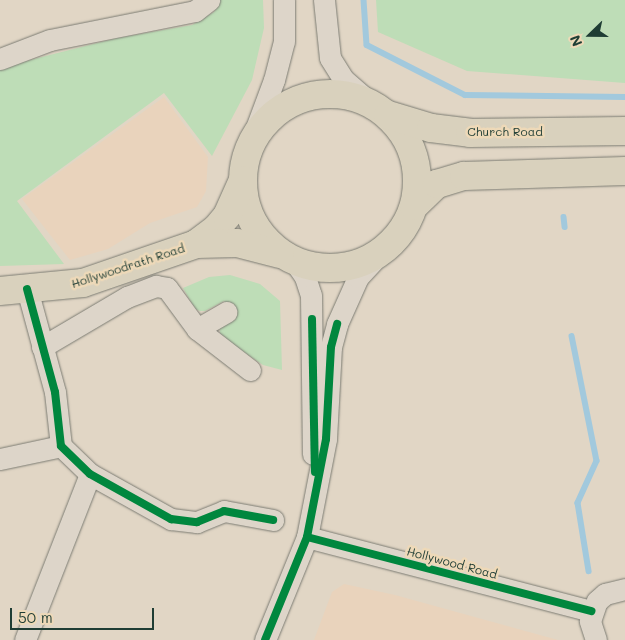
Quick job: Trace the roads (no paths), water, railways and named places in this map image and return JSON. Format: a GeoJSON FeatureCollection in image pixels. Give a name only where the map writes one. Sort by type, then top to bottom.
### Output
{"type":"FeatureCollection","features":[{"type":"Feature","properties":{"kind":"main road"},"geometry":{"type":"LineString","coordinates":[[414,206],[417,181],[414,157],[404,134],[380,110],[346,95],[318,94],[292,102],[269,117],[252,140],[243,166],[243,194],[252,221],[288,258],[323,269],[353,266],[380,253],[401,232],[414,206],[436,184],[464,176],[625,171]]}},
{"type":"Feature","properties":{"kind":"main road","name":"Church Road"},"geometry":{"type":"LineString","coordinates":[[380,110],[431,128],[470,133],[625,131]]}},
{"type":"Feature","properties":{"kind":"main road","name":"Hollywoodrath Road"},"geometry":{"type":"LineString","coordinates":[[196,244],[216,229],[227,216],[243,180]]}},
{"type":"Feature","properties":{"kind":"main road","name":"Hollywoodrath Road"},"geometry":{"type":"LineString","coordinates":[[0,290],[83,283],[196,244],[238,243],[288,258]]}},
{"type":"Feature","properties":{"kind":"street"},"geometry":{"type":"LineString","coordinates":[[0,59],[50,40],[195,11],[210,0]]}},
{"type":"Feature","properties":{"kind":"street"},"geometry":{"type":"LineString","coordinates":[[252,140],[274,80],[284,41],[284,0]]}},
{"type":"Feature","properties":{"kind":"street"},"geometry":{"type":"LineString","coordinates":[[324,0],[330,58],[344,80],[380,110]]}},
{"type":"Feature","properties":{"kind":"street"},"geometry":{"type":"LineString","coordinates":[[264,640],[292,580],[306,537],[326,438],[331,347],[336,324],[358,277],[380,253]]}},
{"type":"Feature","properties":{"kind":"street"},"geometry":{"type":"LineString","coordinates":[[288,258],[305,277],[311,295],[312,433],[316,484]]}},
{"type":"Feature","properties":{"kind":"street"},"geometry":{"type":"LineString","coordinates":[[42,347],[126,297],[156,286],[167,288],[197,329],[250,370]]}},
{"type":"Feature","properties":{"kind":"street"},"geometry":{"type":"LineString","coordinates":[[27,288],[55,392],[61,446],[90,474],[172,519],[197,522],[224,511],[273,520]]}},
{"type":"Feature","properties":{"kind":"street"},"geometry":{"type":"LineString","coordinates":[[197,329],[226,312]]}},
{"type":"Feature","properties":{"kind":"street"},"geometry":{"type":"LineString","coordinates":[[0,459],[61,446]]}},
{"type":"Feature","properties":{"kind":"street"},"geometry":{"type":"LineString","coordinates":[[25,640],[90,474]]}},
{"type":"Feature","properties":{"kind":"street","name":"Hollywood Road"},"geometry":{"type":"LineString","coordinates":[[306,537],[592,611]]}},
{"type":"Feature","properties":{"kind":"street"},"geometry":{"type":"LineString","coordinates":[[596,640],[590,621],[592,611],[605,594],[625,589]]}},
{"type":"Feature","properties":{"kind":"waterway"},"geometry":{"type":"LineString","coordinates":[[364,0],[367,45],[465,95],[625,97]]}},
{"type":"Feature","properties":{"kind":"waterway"},"geometry":{"type":"LineString","coordinates":[[564,217],[565,227]]}},
{"type":"Feature","properties":{"kind":"waterway"},"geometry":{"type":"LineString","coordinates":[[572,336],[597,461],[578,503],[589,571]]}}]}
